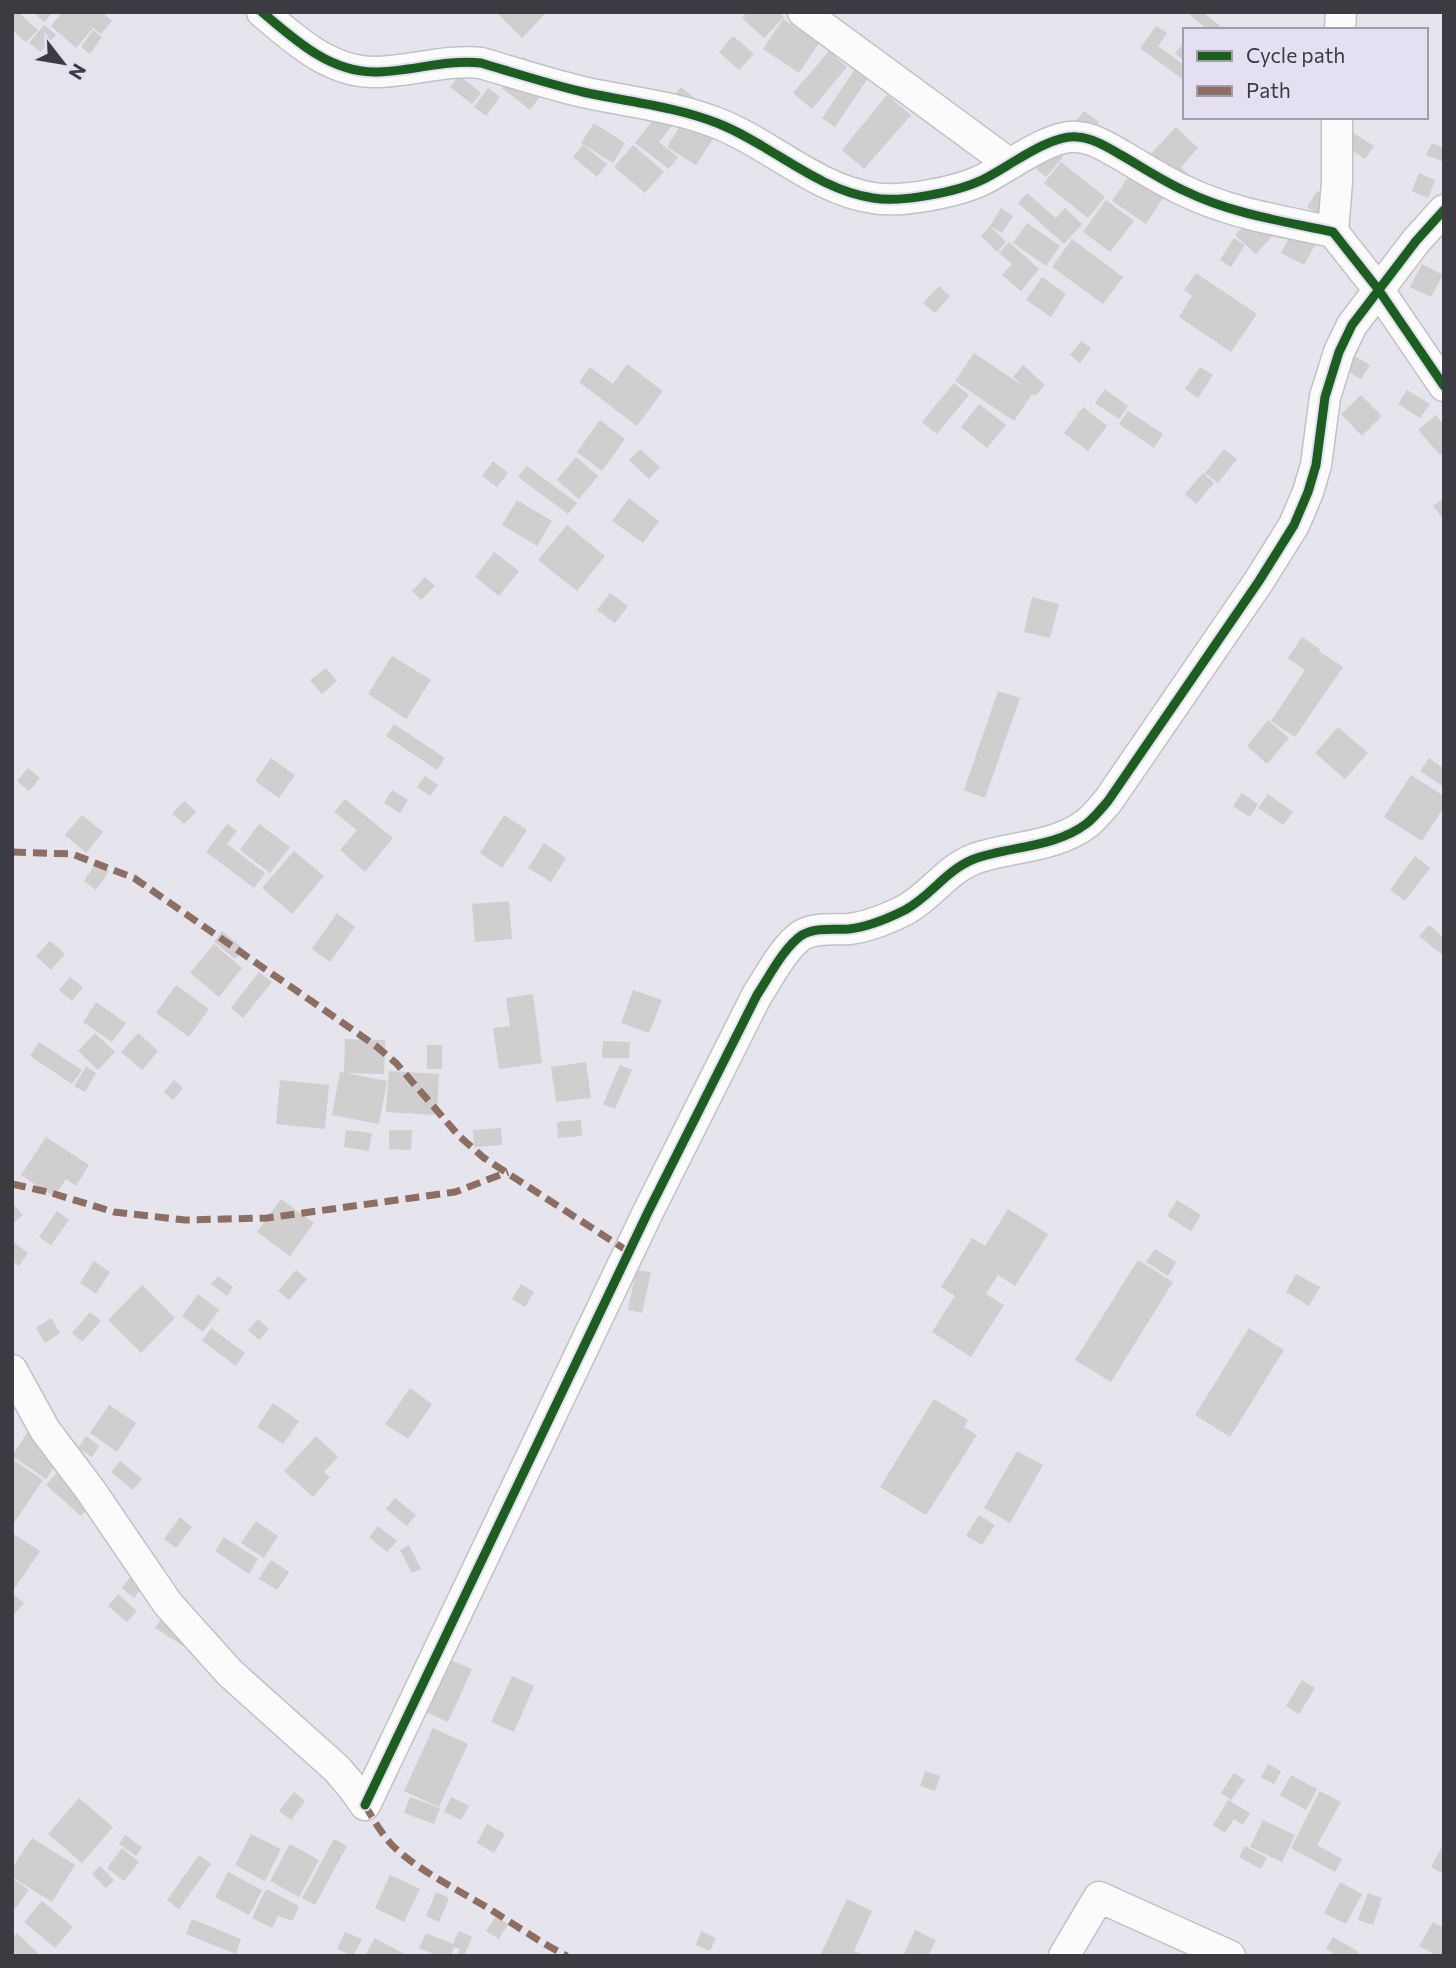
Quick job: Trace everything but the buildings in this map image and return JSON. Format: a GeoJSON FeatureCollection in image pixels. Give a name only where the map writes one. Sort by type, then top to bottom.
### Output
{"type":"FeatureCollection","features":[{"type":"Feature","properties":{"kind":"street"},"geometry":{"type":"LineString","coordinates":[[262,12],[313,52],[356,70],[375,72],[453,63],[481,63],[582,92],[681,111],[702,117],[759,142],[836,188],[875,199],[909,198],[980,181],[1049,142],[1076,136],[1096,141],[1185,191],[1222,206],[1285,223],[1333,232],[1378,289],[1444,386]]}},
{"type":"Feature","properties":{"kind":"street"},"geometry":{"type":"LineString","coordinates":[[803,12],[1010,164]]}},
{"type":"Feature","properties":{"kind":"street"},"geometry":{"type":"LineString","coordinates":[[1333,232],[1337,182],[1337,119]]}},
{"type":"Feature","properties":{"kind":"street"},"geometry":{"type":"LineString","coordinates":[[12,1370],[45,1430],[91,1491],[168,1604],[230,1673],[337,1769],[365,1805],[648,1212],[757,995],[776,964],[800,936],[810,931],[850,929],[902,911],[915,904],[954,870],[972,860],[1060,838],[1087,824],[1108,801],[1259,581],[1294,524],[1308,492],[1315,465],[1325,397],[1339,352],[1352,325],[1378,289],[1444,210]]}},
{"type":"Feature","properties":{"kind":"street"},"geometry":{"type":"LineString","coordinates":[[1064,1956],[1099,1897],[1230,1956]]}},
{"type":"Feature","properties":{"kind":"marked path"},"geometry":{"type":"LineString","coordinates":[[12,852],[72,854],[134,878],[376,1046],[396,1063],[459,1136],[484,1158],[629,1252]]}},
{"type":"Feature","properties":{"kind":"marked path"},"geometry":{"type":"LineString","coordinates":[[12,1184],[114,1212],[185,1220],[267,1218],[455,1192],[508,1172]]}},
{"type":"Feature","properties":{"kind":"marked path"},"geometry":{"type":"LineString","coordinates":[[365,1805],[377,1826],[401,1854],[567,1956]]}},
{"type":"Feature","properties":{"kind":"cycle path"},"geometry":{"type":"LineString","coordinates":[[262,12],[313,52],[358,71],[481,63],[583,92],[684,112],[737,132],[812,176],[852,193],[873,198],[913,198],[958,189],[982,180],[1054,141],[1066,137],[1089,139],[1169,183],[1221,206],[1333,232],[1378,289],[1444,386]]}},
{"type":"Feature","properties":{"kind":"cycle path"},"geometry":{"type":"LineString","coordinates":[[365,1805],[648,1212],[757,995],[777,963],[795,940],[807,932],[856,928],[892,916],[923,898],[964,864],[988,855],[1060,838],[1086,824],[1108,801],[1259,581],[1294,525],[1316,465],[1325,397],[1339,352],[1352,325],[1416,241],[1444,210]]}}]}
